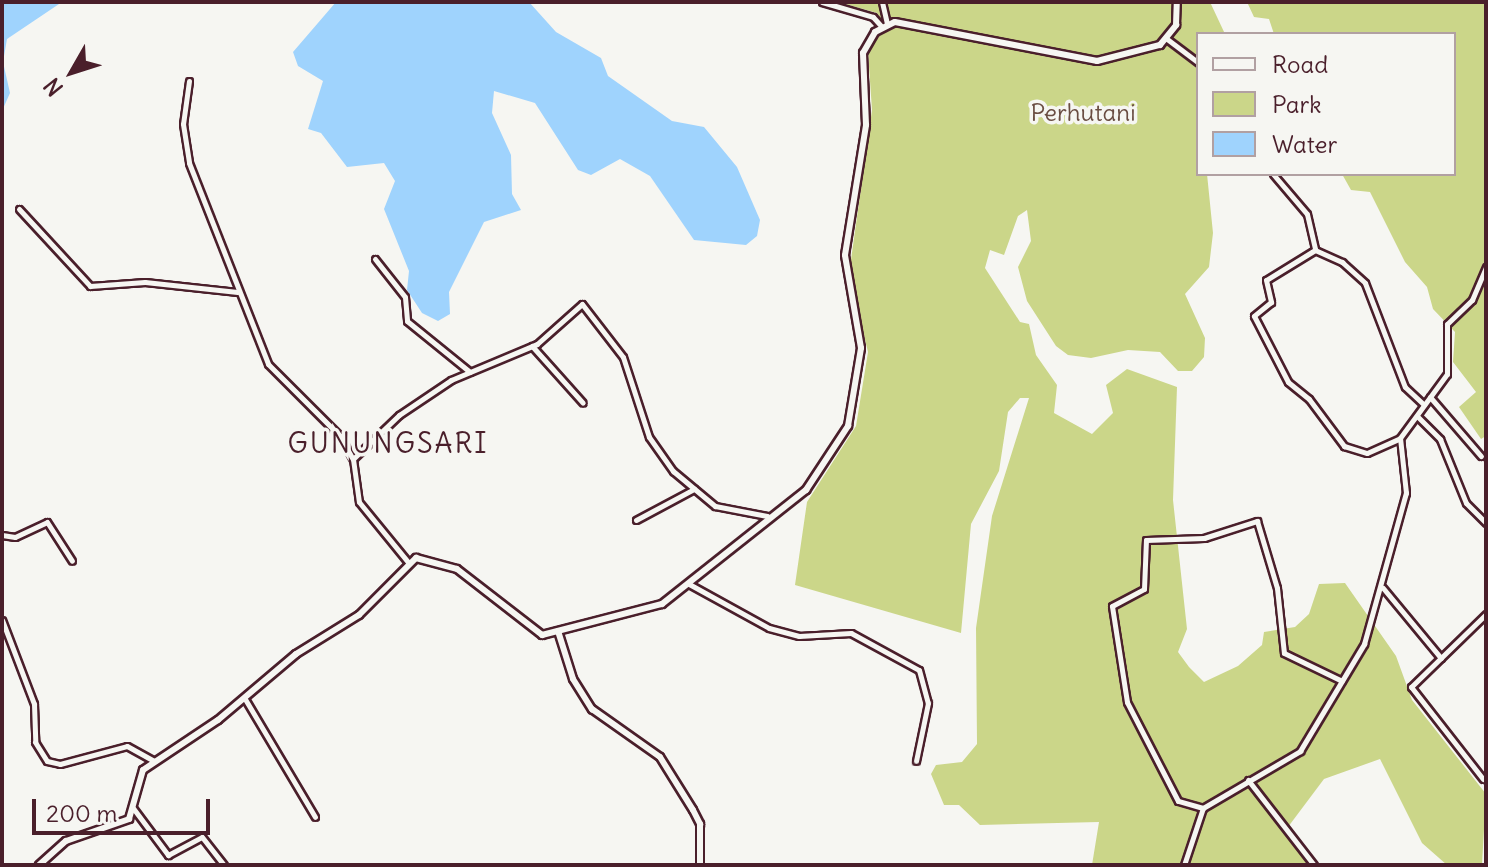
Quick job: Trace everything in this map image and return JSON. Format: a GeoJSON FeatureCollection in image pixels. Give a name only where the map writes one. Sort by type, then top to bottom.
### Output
{"type":"FeatureCollection","features":[{"type":"Feature","properties":{"kind":"street"},"geometry":{"type":"LineString","coordinates":[[822,2],[873,17],[884,24],[960,31],[1086,61],[1149,50],[1167,39],[1177,2]]}},
{"type":"Feature","properties":{"kind":"street"},"geometry":{"type":"LineString","coordinates":[[39,865],[66,841],[125,822],[133,808],[137,777],[154,761],[245,699],[296,654],[370,606],[408,562],[422,557],[457,569],[537,631],[558,631],[656,607],[689,584],[767,516],[806,490],[852,414],[860,329],[845,255],[866,125],[863,53],[884,24],[882,2]]}},
{"type":"Feature","properties":{"kind":"street"},"geometry":{"type":"LineString","coordinates":[[1167,39],[1196,61]]}},
{"type":"Feature","properties":{"kind":"street"},"geometry":{"type":"LineString","coordinates":[[189,81],[183,124],[189,163],[237,292],[278,379],[330,423],[353,459],[359,502],[408,562]]}},
{"type":"Feature","properties":{"kind":"street"},"geometry":{"type":"LineString","coordinates":[[1275,176],[1307,214],[1315,250]]}},
{"type":"Feature","properties":{"kind":"street"},"geometry":{"type":"LineString","coordinates":[[19,209],[90,286],[145,282],[237,292]]}},
{"type":"Feature","properties":{"kind":"street"},"geometry":{"type":"LineString","coordinates":[[1315,250],[1342,262],[1365,283],[1401,379],[1424,405]]}},
{"type":"Feature","properties":{"kind":"street"},"geometry":{"type":"LineString","coordinates":[[1315,250],[1266,280],[1271,302],[1254,316],[1288,382],[1309,399],[1344,446],[1367,453],[1400,438],[1447,374],[1447,324],[1472,300],[1486,267]]}},
{"type":"Feature","properties":{"kind":"street"},"geometry":{"type":"LineString","coordinates":[[375,259],[405,297],[407,321],[425,329],[438,349],[470,373]]}},
{"type":"Feature","properties":{"kind":"street"},"geometry":{"type":"LineString","coordinates":[[353,459],[399,415],[470,373],[532,346],[578,305],[585,305],[623,357],[654,446],[694,489],[715,506],[767,516]]}},
{"type":"Feature","properties":{"kind":"street"},"geometry":{"type":"LineString","coordinates":[[532,346],[583,403]]}},
{"type":"Feature","properties":{"kind":"street"},"geometry":{"type":"LineString","coordinates":[[1430,397],[1481,456]]}},
{"type":"Feature","properties":{"kind":"street"},"geometry":{"type":"LineString","coordinates":[[1417,416],[1440,439],[1466,503],[1486,523]]}},
{"type":"Feature","properties":{"kind":"street"},"geometry":{"type":"LineString","coordinates":[[1184,865],[1203,808],[1300,751],[1364,644],[1383,588],[1406,493],[1400,438]]}},
{"type":"Feature","properties":{"kind":"street"},"geometry":{"type":"LineString","coordinates":[[636,520],[694,489]]}},
{"type":"Feature","properties":{"kind":"street"},"geometry":{"type":"LineString","coordinates":[[1203,808],[1178,801],[1131,714],[1124,688],[1112,606],[1145,587],[1146,540],[1204,538],[1257,521],[1277,588],[1282,649],[1311,671],[1342,681]]}},
{"type":"Feature","properties":{"kind":"street"},"geometry":{"type":"LineString","coordinates":[[2,535],[15,537],[48,523],[72,561]]}},
{"type":"Feature","properties":{"kind":"street"},"geometry":{"type":"LineString","coordinates":[[689,584],[769,628],[799,636],[851,633],[919,670],[928,703],[916,761]]}},
{"type":"Feature","properties":{"kind":"street"},"geometry":{"type":"LineString","coordinates":[[1383,588],[1441,658]]}},
{"type":"Feature","properties":{"kind":"street"},"geometry":{"type":"LineString","coordinates":[[1483,779],[1411,687],[1486,614]]}},
{"type":"Feature","properties":{"kind":"street"},"geometry":{"type":"LineString","coordinates":[[2,620],[34,704],[35,742],[47,761],[60,764],[127,746],[154,761]]}},
{"type":"Feature","properties":{"kind":"street"},"geometry":{"type":"LineString","coordinates":[[558,631],[573,679],[592,709],[660,757],[693,810],[700,824],[700,865]]}},
{"type":"Feature","properties":{"kind":"street"},"geometry":{"type":"LineString","coordinates":[[245,699],[315,817]]}},
{"type":"Feature","properties":{"kind":"street"},"geometry":{"type":"LineString","coordinates":[[1248,780],[1314,865]]}},
{"type":"Feature","properties":{"kind":"street"},"geometry":{"type":"LineString","coordinates":[[133,808],[168,855],[202,837],[224,865]]}},
{"type":"Feature","properties":{"kind":"green space","name":"Perhutani"},"geometry":{"type":"Polygon","coordinates":[[[838,2],[1210,2],[1224,32],[1196,32],[1196,176],[1207,176],[1213,233],[1209,267],[1185,294],[1205,338],[1204,357],[1192,371],[1178,371],[1160,352],[1128,350],[1091,358],[1068,355],[1056,346],[1027,301],[1018,267],[1031,241],[1027,210],[1018,216],[1004,255],[990,250],[985,268],[1020,322],[1029,324],[1036,355],[1057,385],[1054,413],[1092,434],[1113,413],[1106,385],[1127,369],[1177,387],[1173,500],[1187,629],[1178,652],[1189,667],[1204,682],[1238,666],[1262,645],[1264,632],[1295,627],[1309,614],[1319,584],[1345,583],[1396,656],[1412,700],[1486,794],[1482,865],[1447,865],[1422,843],[1380,759],[1324,779],[1285,831],[1308,865],[1092,865],[1099,822],[980,825],[959,805],[944,805],[931,774],[936,765],[962,762],[977,744],[976,628],[992,516],[1029,398],[1020,398],[1008,412],[999,471],[971,524],[961,633],[795,585],[807,502],[856,426],[868,352],[849,274],[872,110],[868,52],[886,26],[877,13],[838,2]]]}},
{"type":"Feature","properties":{"kind":"green space"},"geometry":{"type":"Polygon","coordinates":[[[1247,2],[1486,2],[1486,436],[1481,439],[1459,407],[1476,392],[1453,362],[1455,332],[1433,309],[1427,287],[1405,262],[1370,192],[1351,190],[1343,176],[1456,176],[1456,32],[1273,32],[1269,19],[1254,17],[1247,2]]]}},
{"type":"Feature","properties":{"kind":"water"},"geometry":{"type":"Polygon","coordinates":[[[2,2],[62,2],[7,39],[3,62],[10,93],[2,111],[2,2]]]}},
{"type":"Feature","properties":{"kind":"water"},"geometry":{"type":"Polygon","coordinates":[[[336,2],[529,2],[556,32],[601,58],[608,76],[672,121],[704,127],[737,167],[760,220],[757,236],[746,245],[694,240],[650,176],[620,159],[591,175],[578,170],[535,103],[494,91],[492,113],[511,155],[512,194],[521,210],[484,222],[449,292],[450,314],[438,321],[422,313],[407,290],[409,271],[384,209],[395,181],[384,163],[347,167],[321,133],[308,129],[323,81],[298,66],[293,52],[336,2]]]}},
{"type":"Feature","properties":{"kind":"district","name":"GUNUNGSARI"},"geometry":{"type":"Point","coordinates":[388,443]}}]}
